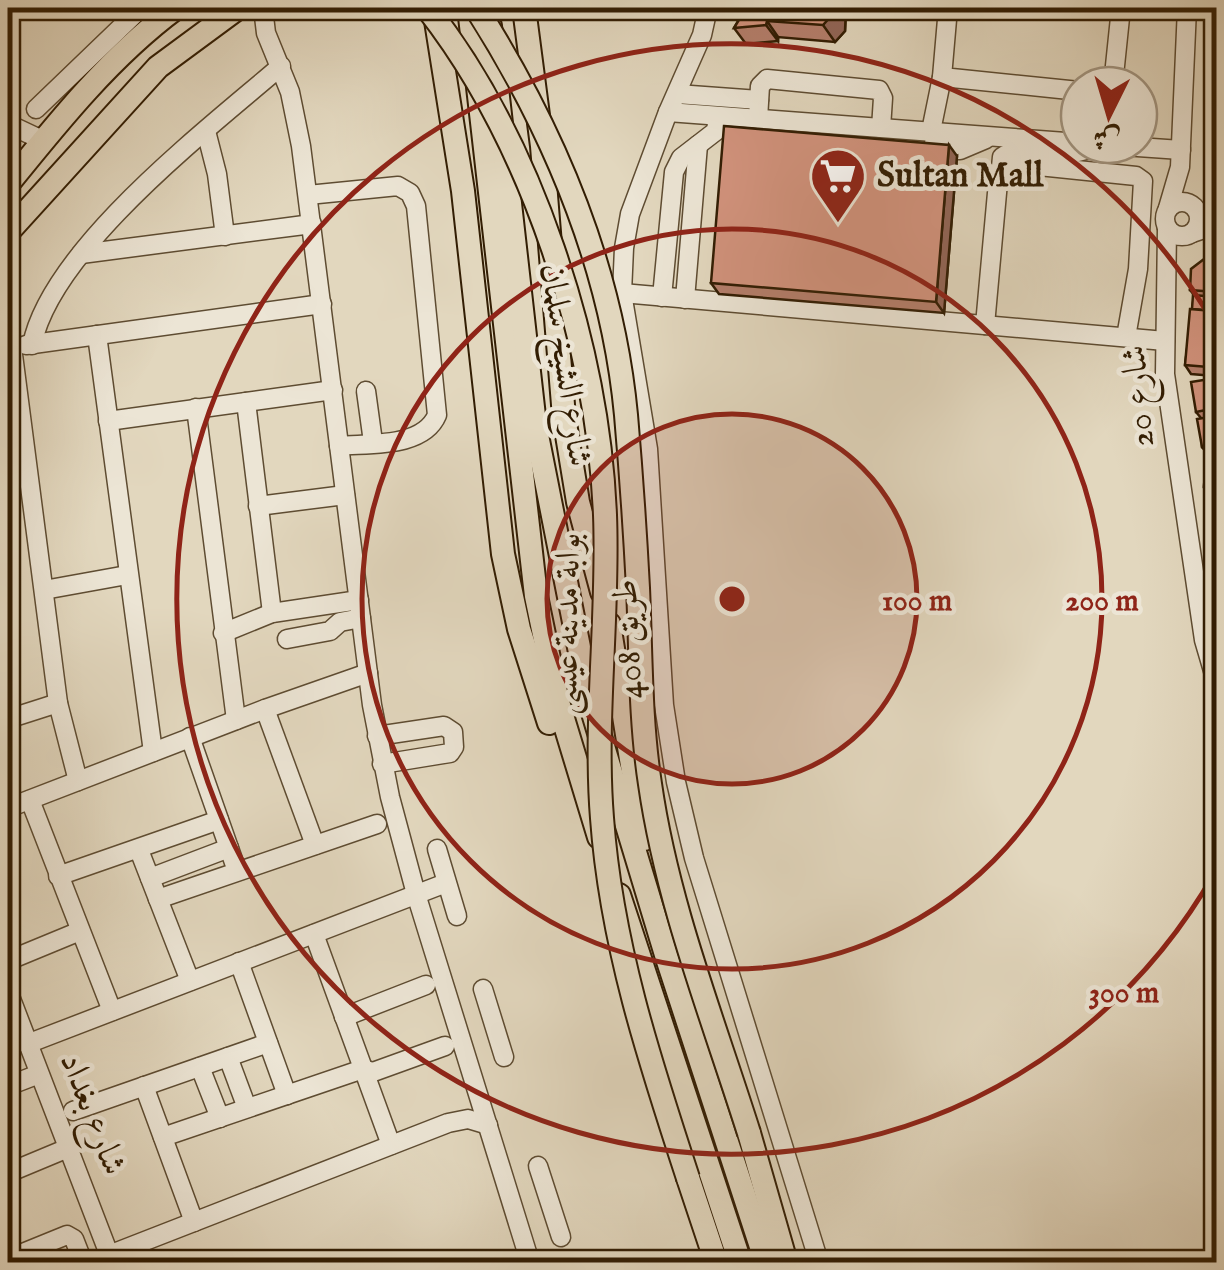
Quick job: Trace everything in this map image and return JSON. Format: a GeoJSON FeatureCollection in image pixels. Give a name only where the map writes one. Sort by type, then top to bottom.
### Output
{"type":"FeatureCollection","features":[{"type":"Feature","properties":{"kind":"main road"},"geometry":{"type":"LineString","coordinates":[[8,232],[210,8]]}},
{"type":"Feature","properties":{"kind":"main road"},"geometry":{"type":"LineString","coordinates":[[419,8],[441,44]]}},
{"type":"Feature","properties":{"kind":"main road","name":"شارع الشيخ سلمان"},"geometry":{"type":"LineString","coordinates":[[430,8],[441,44],[463,191],[508,584],[558,748],[573,786],[591,812]]}},
{"type":"Feature","properties":{"kind":"main road","name":"بوابة مدينة عيسى"},"geometry":{"type":"LineString","coordinates":[[430,8],[520,166],[564,282],[580,347],[603,483],[606,578],[602,815],[611,900],[631,996],[716,1262]]}},
{"type":"Feature","properties":{"kind":"main road","name":"شارع الشيخ سلمان"},"geometry":{"type":"LineString","coordinates":[[473,8],[529,554],[558,702],[740,1262]]}},
{"type":"Feature","properties":{"kind":"main road","name":"بوابة مدينة عيسى"},"geometry":{"type":"LineString","coordinates":[[473,8],[532,102],[558,155],[594,249],[626,410],[642,720],[650,788],[666,867],[750,1133],[786,1262]]}},
{"type":"Feature","properties":{"kind":"main road","name":"شارع الشيخ سلمان"},"geometry":{"type":"LineString","coordinates":[[488,8],[535,425],[590,703],[667,958],[766,1262]]}},
{"type":"Feature","properties":{"kind":"main road"},"geometry":{"type":"LineString","coordinates":[[158,66],[250,10]]}},
{"type":"Feature","properties":{"kind":"main road"},"geometry":{"type":"LineString","coordinates":[[8,184],[42,140],[170,12]]}},
{"type":"Feature","properties":{"kind":"main road","name":"شارع الشيخ سلمان"},"geometry":{"type":"LineString","coordinates":[[525,12],[542,146],[555,340],[566,436],[578,502],[605,604],[667,958]]}},
{"type":"Feature","properties":{"kind":"street"},"geometry":{"type":"LineString","coordinates":[[36,109],[141,8]]}},
{"type":"Feature","properties":{"kind":"street","name":"طريق 408"},"geometry":{"type":"LineString","coordinates":[[708,8],[702,36],[668,112],[630,214],[622,293],[648,449],[664,704],[676,782],[694,858],[819,1262]]}},
{"type":"Feature","properties":{"kind":"street"},"geometry":{"type":"LineString","coordinates":[[930,131],[942,77],[948,8]]}},
{"type":"Feature","properties":{"kind":"street"},"geometry":{"type":"LineString","coordinates":[[1115,65],[1121,8]]}},
{"type":"Feature","properties":{"kind":"street"},"geometry":{"type":"LineString","coordinates":[[250,10],[281,66],[296,119],[382,764],[416,894],[530,1262]]}},
{"type":"Feature","properties":{"kind":"street"},"geometry":{"type":"LineString","coordinates":[[1189,11],[1181,159],[1164,218],[1167,228],[1176,235],[1190,234],[1216,222]]}},
{"type":"Feature","properties":{"kind":"street"},"geometry":{"type":"LineString","coordinates":[[32,344],[41,314],[80,254],[106,223],[281,66]]}},
{"type":"Feature","properties":{"kind":"street"},"geometry":{"type":"LineString","coordinates":[[942,77],[1059,89]]}},
{"type":"Feature","properties":{"kind":"street"},"geometry":{"type":"LineString","coordinates":[[758,110],[760,86],[767,79],[876,89],[883,95],[881,128]]}},
{"type":"Feature","properties":{"kind":"street"},"geometry":{"type":"LineString","coordinates":[[676,94],[881,128],[1059,141]]}},
{"type":"Feature","properties":{"kind":"street"},"geometry":{"type":"LineString","coordinates":[[668,112],[718,116],[758,110]]}},
{"type":"Feature","properties":{"kind":"street"},"geometry":{"type":"LineString","coordinates":[[662,296],[674,172],[681,158],[716,130],[718,116]]}},
{"type":"Feature","properties":{"kind":"street"},"geometry":{"type":"LineString","coordinates":[[8,124],[42,140]]}},
{"type":"Feature","properties":{"kind":"street"},"geometry":{"type":"LineString","coordinates":[[206,131],[217,174],[224,236]]}},
{"type":"Feature","properties":{"kind":"street"},"geometry":{"type":"LineString","coordinates":[[685,298],[698,145]]}},
{"type":"Feature","properties":{"kind":"street"},"geometry":{"type":"LineString","coordinates":[[985,324],[1002,157],[1012,150],[1059,154]]}},
{"type":"Feature","properties":{"kind":"street"},"geometry":{"type":"LineString","coordinates":[[1159,155],[1181,159]]}},
{"type":"Feature","properties":{"kind":"street"},"geometry":{"type":"LineString","coordinates":[[1181,159],[1199,222],[1190,234]]}},
{"type":"Feature","properties":{"kind":"street"},"geometry":{"type":"LineString","coordinates":[[1001,167],[1046,167],[1136,176],[1143,181],[1138,269],[1126,337]]}},
{"type":"Feature","properties":{"kind":"street"},"geometry":{"type":"LineString","coordinates":[[308,194],[398,186],[410,193],[416,206],[437,415],[432,426],[419,436],[339,446]]}},
{"type":"Feature","properties":{"kind":"street"},"geometry":{"type":"LineString","coordinates":[[1168,208],[1178,202],[1216,222]]}},
{"type":"Feature","properties":{"kind":"street"},"geometry":{"type":"LineString","coordinates":[[80,254],[312,224]]}},
{"type":"Feature","properties":{"kind":"street","name":"شارع 20"},"geometry":{"type":"LineString","coordinates":[[1167,228],[1165,374],[1204,640],[1216,681]]}},
{"type":"Feature","properties":{"kind":"street","name":"شارع 20"},"geometry":{"type":"LineString","coordinates":[[1167,282],[1190,234]]}},
{"type":"Feature","properties":{"kind":"street"},"geometry":{"type":"LineString","coordinates":[[622,293],[1165,340]]}},
{"type":"Feature","properties":{"kind":"street"},"geometry":{"type":"LineString","coordinates":[[78,781],[58,704],[44,590],[14,416],[10,348],[322,304]]}},
{"type":"Feature","properties":{"kind":"street"},"geometry":{"type":"LineString","coordinates":[[97,336],[152,752]]}},
{"type":"Feature","properties":{"kind":"street"},"geometry":{"type":"LineString","coordinates":[[108,421],[332,390]]}},
{"type":"Feature","properties":{"kind":"street"},"geometry":{"type":"LineString","coordinates":[[366,391],[374,442]]}},
{"type":"Feature","properties":{"kind":"street"},"geometry":{"type":"LineString","coordinates":[[246,402],[272,613]]}},
{"type":"Feature","properties":{"kind":"street"},"geometry":{"type":"LineString","coordinates":[[196,408],[236,720]]}},
{"type":"Feature","properties":{"kind":"street"},"geometry":{"type":"LineString","coordinates":[[258,506],[345,495]]}},
{"type":"Feature","properties":{"kind":"street"},"geometry":{"type":"LineString","coordinates":[[44,590],[127,576]]}},
{"type":"Feature","properties":{"kind":"street"},"geometry":{"type":"LineString","coordinates":[[223,633],[272,613],[360,609]]}},
{"type":"Feature","properties":{"kind":"street"},"geometry":{"type":"LineString","coordinates":[[288,640],[330,632],[360,609]]}},
{"type":"Feature","properties":{"kind":"street"},"geometry":{"type":"LineString","coordinates":[[8,808],[265,708],[368,673]]}},
{"type":"Feature","properties":{"kind":"street"},"geometry":{"type":"LineString","coordinates":[[8,719],[58,704]]}},
{"type":"Feature","properties":{"kind":"street"},"geometry":{"type":"LineString","coordinates":[[265,708],[315,845]]}},
{"type":"Feature","properties":{"kind":"street"},"geometry":{"type":"LineString","coordinates":[[377,736],[444,726],[454,732],[450,753],[382,764]]}},
{"type":"Feature","properties":{"kind":"street"},"geometry":{"type":"LineString","coordinates":[[190,738],[237,871]]}},
{"type":"Feature","properties":{"kind":"street"},"geometry":{"type":"LineString","coordinates":[[30,800],[112,1011]]}},
{"type":"Feature","properties":{"kind":"street"},"geometry":{"type":"LineString","coordinates":[[58,876],[219,820]]}},
{"type":"Feature","properties":{"kind":"street"},"geometry":{"type":"LineString","coordinates":[[158,899],[377,824]]}},
{"type":"Feature","properties":{"kind":"street"},"geometry":{"type":"LineString","coordinates":[[150,878],[229,848]]}},
{"type":"Feature","properties":{"kind":"street"},"geometry":{"type":"LineString","coordinates":[[437,849],[457,916]]}},
{"type":"Feature","properties":{"kind":"street"},"geometry":{"type":"LineString","coordinates":[[139,850],[190,981]]}},
{"type":"Feature","properties":{"kind":"street"},"geometry":{"type":"LineString","coordinates":[[27,1044],[446,883]]}},
{"type":"Feature","properties":{"kind":"street"},"geometry":{"type":"LineString","coordinates":[[18,957],[80,932]]}},
{"type":"Feature","properties":{"kind":"street"},"geometry":{"type":"LineString","coordinates":[[314,934],[391,1145]]}},
{"type":"Feature","properties":{"kind":"street"},"geometry":{"type":"LineString","coordinates":[[239,962],[287,1095]]}},
{"type":"Feature","properties":{"kind":"street"},"geometry":{"type":"LineString","coordinates":[[344,1017],[426,985]]}},
{"type":"Feature","properties":{"kind":"street"},"geometry":{"type":"LineString","coordinates":[[483,988],[504,1057]]}},
{"type":"Feature","properties":{"kind":"street","name":"شارع بغداد"},"geometry":{"type":"LineString","coordinates":[[8,992],[110,1259]]}},
{"type":"Feature","properties":{"kind":"street"},"geometry":{"type":"LineString","coordinates":[[460,1033],[494,1022]]}},
{"type":"Feature","properties":{"kind":"street"},"geometry":{"type":"LineString","coordinates":[[73,1111],[268,1043]]}},
{"type":"Feature","properties":{"kind":"street"},"geometry":{"type":"LineString","coordinates":[[163,1137],[363,1069],[373,1072],[445,1046]]}},
{"type":"Feature","properties":{"kind":"street"},"geometry":{"type":"LineString","coordinates":[[228,1057],[247,1108]]}},
{"type":"Feature","properties":{"kind":"street"},"geometry":{"type":"LineString","coordinates":[[200,1067],[220,1118]]}},
{"type":"Feature","properties":{"kind":"street"},"geometry":{"type":"LineString","coordinates":[[8,1086],[39,1074]]}},
{"type":"Feature","properties":{"kind":"street"},"geometry":{"type":"LineString","coordinates":[[144,1086],[194,1222]]}},
{"type":"Feature","properties":{"kind":"street"},"geometry":{"type":"LineString","coordinates":[[448,1123],[470,1108],[479,1096]]}},
{"type":"Feature","properties":{"kind":"street"},"geometry":{"type":"LineString","coordinates":[[110,1259],[138,1244],[448,1123],[468,1119],[488,1125]]}},
{"type":"Feature","properties":{"kind":"street"},"geometry":{"type":"LineString","coordinates":[[8,1172],[68,1148]]}},
{"type":"Feature","properties":{"kind":"street"},"geometry":{"type":"LineString","coordinates":[[538,1166],[561,1237]]}},
{"type":"Feature","properties":{"kind":"street"},"geometry":{"type":"LineString","coordinates":[[514,1212],[548,1200]]}},
{"type":"Feature","properties":{"kind":"street"},"geometry":{"type":"LineString","coordinates":[[8,1258],[65,1236],[74,1239],[83,1262]]}},
{"type":"Feature","properties":{"kind":"street"},"geometry":{"type":"LineString","coordinates":[[138,1244],[144,1262]]}},
{"type":"Feature","properties":{"kind":"building"},"geometry":{"type":"Polygon","coordinates":[[[746,8],[833,8],[833,14],[823,25],[767,21],[766,25],[734,28],[746,8]]]}},
{"type":"Feature","properties":{"kind":"building"},"geometry":{"type":"Polygon","coordinates":[[[1212,69],[1216,69],[1216,84],[1211,84],[1212,69]]]}},
{"type":"Feature","properties":{"kind":"building","name":"Sultan Mall"},"geometry":{"type":"Polygon","coordinates":[[[724,126],[949,145],[936,302],[711,283],[724,126]]]}},
{"type":"Feature","properties":{"kind":"building"},"geometry":{"type":"Polygon","coordinates":[[[1208,256],[1216,266],[1216,292],[1190,290],[1191,269],[1208,256]]]}},
{"type":"Feature","properties":{"kind":"building"},"geometry":{"type":"Polygon","coordinates":[[[1193,295],[1216,297],[1216,311],[1192,309],[1193,295]]]}},
{"type":"Feature","properties":{"kind":"building"},"geometry":{"type":"Polygon","coordinates":[[[1190,309],[1213,311],[1208,367],[1185,365],[1190,309]]]}},
{"type":"Feature","properties":{"kind":"building"},"geometry":{"type":"Polygon","coordinates":[[[1216,378],[1216,408],[1196,412],[1191,382],[1216,378]]]}},
{"type":"Feature","properties":{"kind":"building"},"geometry":{"type":"Polygon","coordinates":[[[1216,416],[1216,444],[1202,447],[1197,419],[1216,416]]]}},
{"type":"Feature","properties":{"kind":"building"},"geometry":{"type":"Polygon","coordinates":[[[1206,451],[1216,451],[1216,488],[1204,487],[1206,451]]]}},
{"type":"Feature","properties":{"kind":"place","name":"Sultan Mall"},"geometry":{"type":"Point","coordinates":[838,225]}}]}
